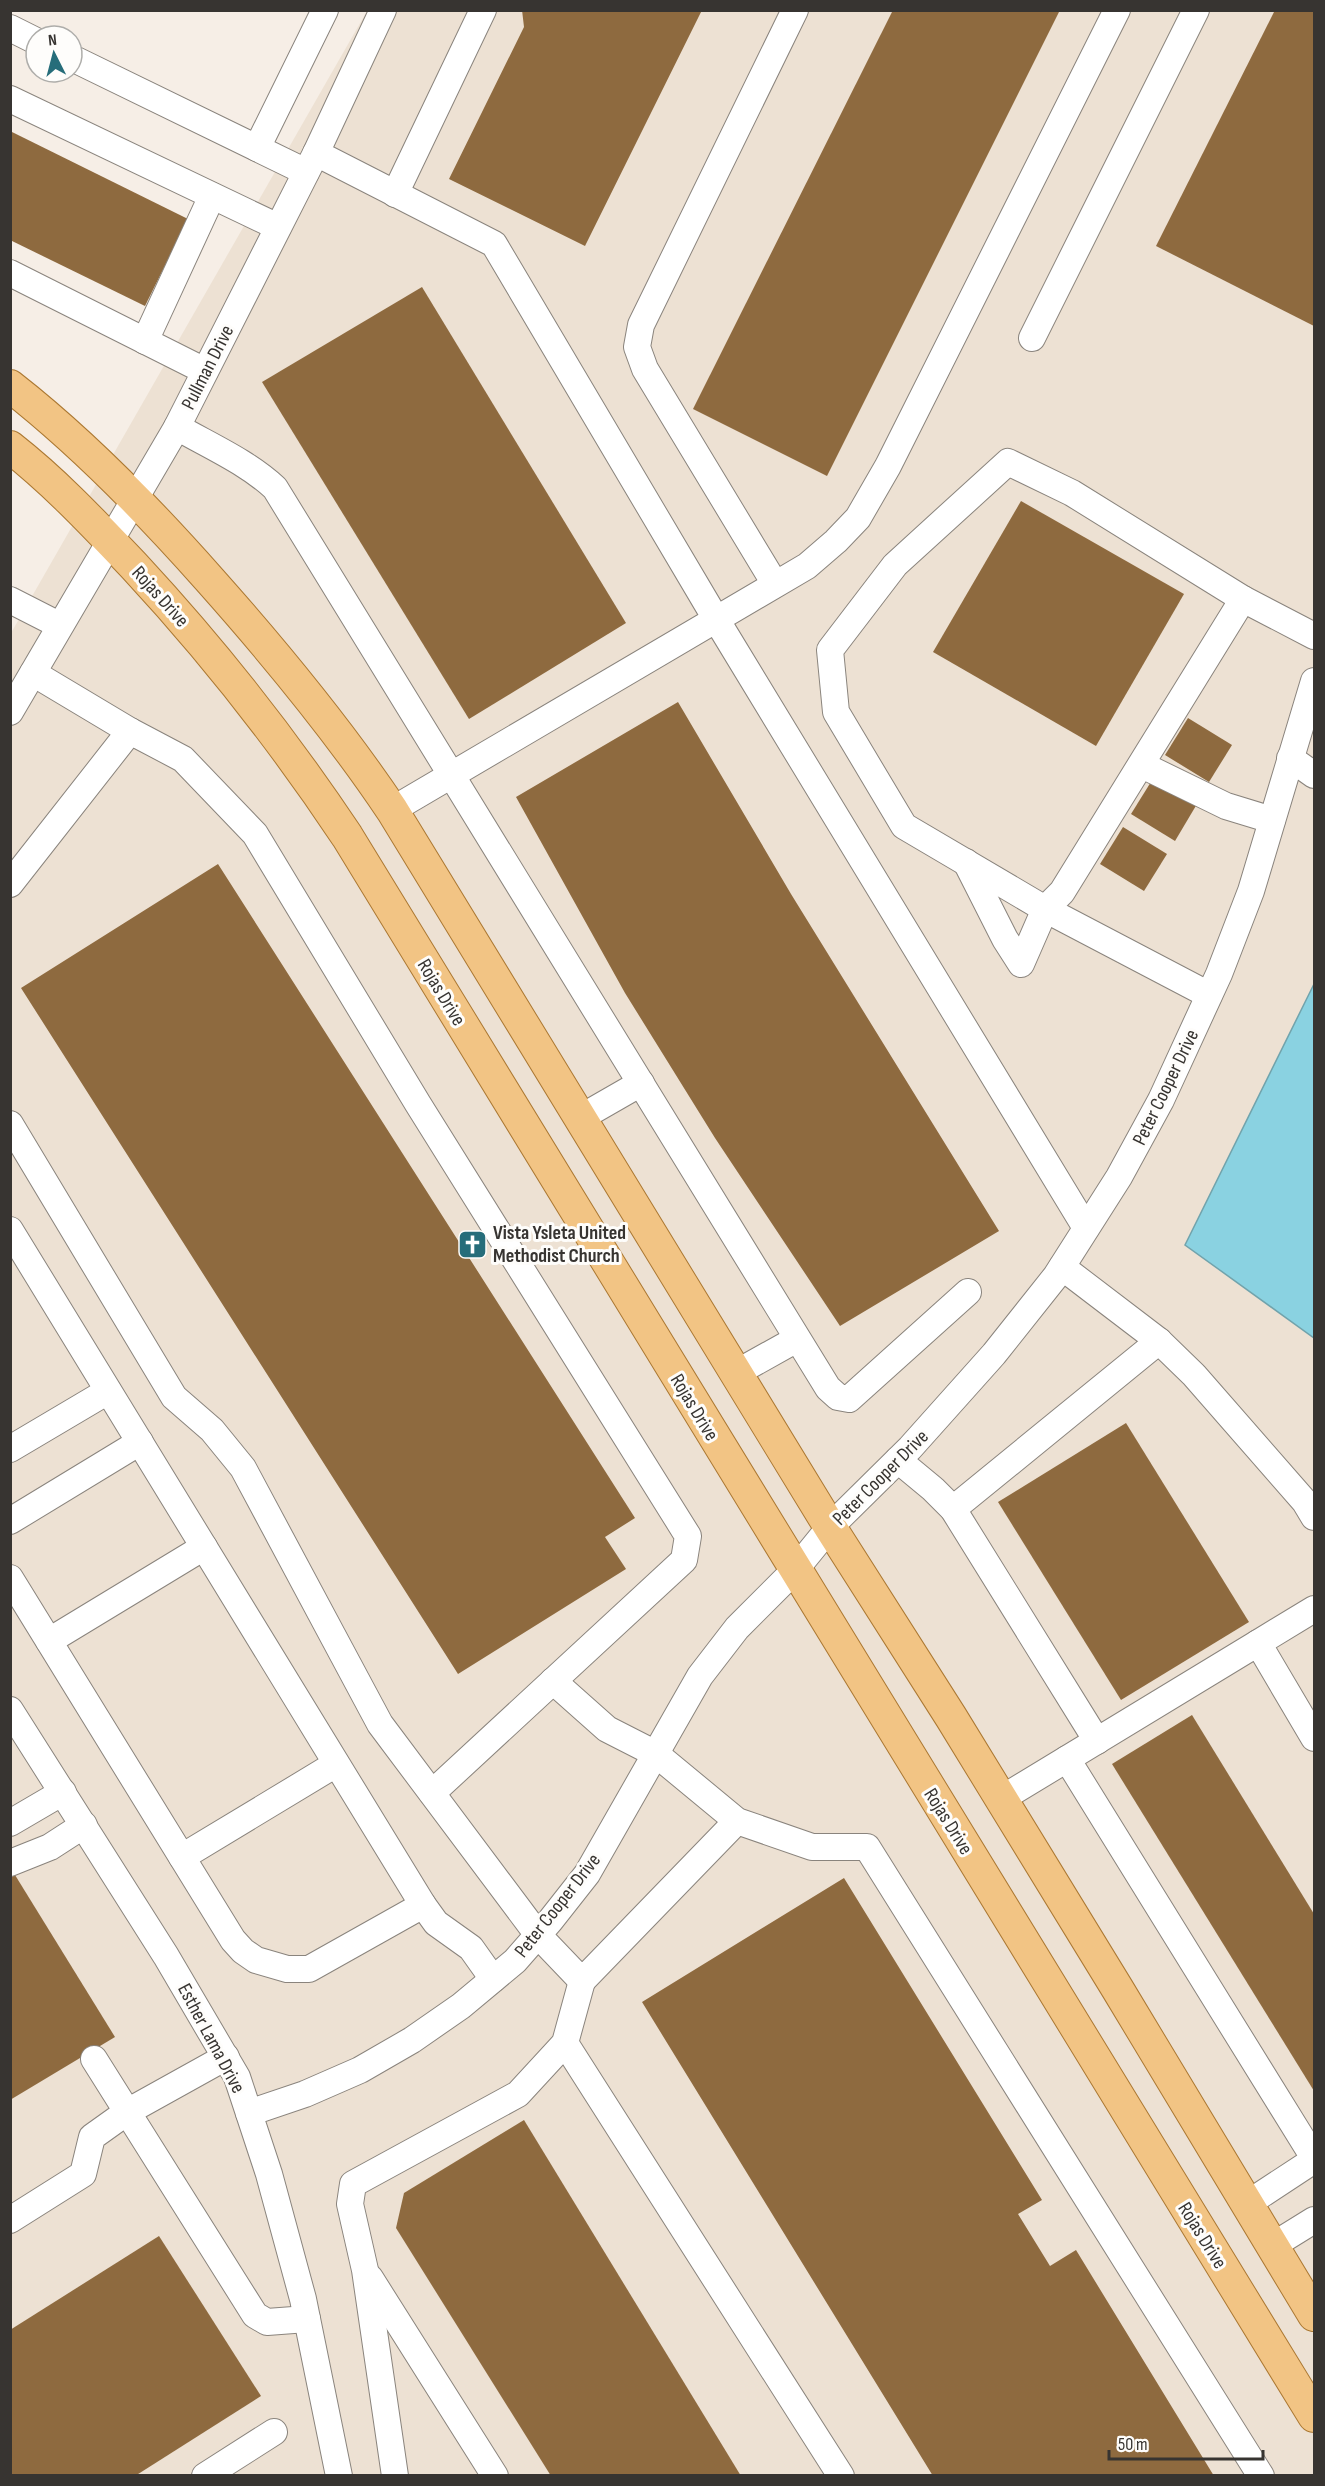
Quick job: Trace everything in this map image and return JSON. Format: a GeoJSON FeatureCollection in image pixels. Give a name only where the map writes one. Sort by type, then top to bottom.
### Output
{"type":"FeatureCollection","features":[{"type":"Feature","properties":{"kind":"main road"},"geometry":{"type":"LineString","coordinates":[[10,386],[43,411],[169,534],[263,639],[361,764],[392,810],[830,1527],[1001,1799],[1314,2315]]}},
{"type":"Feature","properties":{"kind":"main road","name":"Rojas Drive"},"geometry":{"type":"LineString","coordinates":[[10,447],[72,500],[182,619],[248,697],[330,810],[795,1570],[1016,1926],[1314,2416]]}},
{"type":"Feature","properties":{"kind":"street"},"geometry":{"type":"LineString","coordinates":[[257,148],[325,10]]}},
{"type":"Feature","properties":{"kind":"street","name":"Pullman Drive"},"geometry":{"type":"LineString","coordinates":[[10,712],[23,684],[177,427],[311,163],[383,10]]}},
{"type":"Feature","properties":{"kind":"street"},"geometry":{"type":"LineString","coordinates":[[395,194],[483,10]]}},
{"type":"Feature","properties":{"kind":"street"},"geometry":{"type":"LineString","coordinates":[[775,584],[645,369],[636,347],[641,325],[795,10]]}},
{"type":"Feature","properties":{"kind":"street"},"geometry":{"type":"LineString","coordinates":[[392,810],[807,566],[858,518],[888,466],[1117,10]]}},
{"type":"Feature","properties":{"kind":"street"},"geometry":{"type":"LineString","coordinates":[[1032,338],[1196,10]]}},
{"type":"Feature","properties":{"kind":"street"},"geometry":{"type":"LineString","coordinates":[[10,28],[24,35]]}},
{"type":"Feature","properties":{"kind":"street"},"geometry":{"type":"LineString","coordinates":[[84,64],[257,148],[311,163],[395,194],[494,244],[716,619],[1086,1228]]}},
{"type":"Feature","properties":{"kind":"street"},"geometry":{"type":"LineString","coordinates":[[10,99],[278,228]]}},
{"type":"Feature","properties":{"kind":"street"},"geometry":{"type":"LineString","coordinates":[[145,341],[212,196]]}},
{"type":"Feature","properties":{"kind":"street"},"geometry":{"type":"LineString","coordinates":[[10,273],[205,371]]}},
{"type":"Feature","properties":{"kind":"street"},"geometry":{"type":"LineString","coordinates":[[177,427],[236,459],[261,475],[275,488],[828,1388],[838,1397],[849,1399],[968,1292]]}},
{"type":"Feature","properties":{"kind":"street"},"geometry":{"type":"LineString","coordinates":[[1209,995],[1045,909],[904,826],[836,712],[830,651],[895,565],[1008,462],[1072,493],[1243,599],[1314,636]]}},
{"type":"Feature","properties":{"kind":"street"},"geometry":{"type":"LineString","coordinates":[[966,862],[1005,939],[1021,964],[1045,909],[1062,892],[1243,599]]}},
{"type":"Feature","properties":{"kind":"street"},"geometry":{"type":"LineString","coordinates":[[10,600],[59,625]]}},
{"type":"Feature","properties":{"kind":"street","name":"Peter Cooper Drive"},"geometry":{"type":"LineString","coordinates":[[249,2113],[305,2094],[360,2070],[412,2040],[461,2006],[515,1961],[587,1874],[700,1676],[737,1628],[795,1570],[830,1527],[898,1460],[994,1354],[1062,1267],[1119,1177],[1161,1100],[1209,995],[1251,891],[1314,681]]}},
{"type":"Feature","properties":{"kind":"street"},"geometry":{"type":"LineString","coordinates":[[23,684],[130,731],[183,759],[255,834],[418,1104],[688,1536],[684,1560],[432,1793]]}},
{"type":"Feature","properties":{"kind":"street"},"geometry":{"type":"LineString","coordinates":[[10,884],[130,731]]}},
{"type":"Feature","properties":{"kind":"street"},"geometry":{"type":"LineString","coordinates":[[1290,758],[1314,775]]}},
{"type":"Feature","properties":{"kind":"street"},"geometry":{"type":"LineString","coordinates":[[1142,765],[1226,806],[1272,820]]}},
{"type":"Feature","properties":{"kind":"street"},"geometry":{"type":"LineString","coordinates":[[580,1118],[640,1083]]}},
{"type":"Feature","properties":{"kind":"street"},"geometry":{"type":"LineString","coordinates":[[10,1124],[174,1398],[212,1430],[243,1468],[380,1724],[538,1935],[582,1981]]}},
{"type":"Feature","properties":{"kind":"street"},"geometry":{"type":"LineString","coordinates":[[10,1230],[423,1905],[436,1923],[471,1948],[493,1979]]}},
{"type":"Feature","properties":{"kind":"street"},"geometry":{"type":"LineString","coordinates":[[1062,1267],[1159,1341],[1194,1375],[1311,1505]]}},
{"type":"Feature","properties":{"kind":"street"},"geometry":{"type":"LineString","coordinates":[[735,1373],[797,1339]]}},
{"type":"Feature","properties":{"kind":"street"},"geometry":{"type":"LineString","coordinates":[[953,1509],[1159,1341]]}},
{"type":"Feature","properties":{"kind":"street"},"geometry":{"type":"LineString","coordinates":[[10,1449],[108,1391]]}},
{"type":"Feature","properties":{"kind":"street"},"geometry":{"type":"LineString","coordinates":[[10,1521],[140,1442]]}},
{"type":"Feature","properties":{"kind":"street"},"geometry":{"type":"LineString","coordinates":[[898,1460],[953,1509],[1097,1741]]}},
{"type":"Feature","properties":{"kind":"street"},"geometry":{"type":"LineString","coordinates":[[49,1641],[204,1547]]}},
{"type":"Feature","properties":{"kind":"street"},"geometry":{"type":"LineString","coordinates":[[10,1578],[233,1940],[243,1951],[256,1960],[287,1969],[309,1969],[320,1965],[423,1905]]}},
{"type":"Feature","properties":{"kind":"street"},"geometry":{"type":"LineString","coordinates":[[1001,1799],[1314,1609]]}},
{"type":"Feature","properties":{"kind":"street"},"geometry":{"type":"LineString","coordinates":[[1258,1643],[1314,1738]]}},
{"type":"Feature","properties":{"kind":"street"},"geometry":{"type":"LineString","coordinates":[[553,1681],[607,1729],[656,1754],[737,1821],[812,1847],[867,1847],[1260,2475]]}},
{"type":"Feature","properties":{"kind":"street","name":"Esther Lama Drive"},"geometry":{"type":"LineString","coordinates":[[10,1710],[166,1956],[237,2077],[285,2231],[307,2319],[339,2475]]}},
{"type":"Feature","properties":{"kind":"street"},"geometry":{"type":"LineString","coordinates":[[1067,1759],[1314,2159],[1247,2204]]}},
{"type":"Feature","properties":{"kind":"street"},"geometry":{"type":"LineString","coordinates":[[182,1857],[336,1764]]}},
{"type":"Feature","properties":{"kind":"street"},"geometry":{"type":"LineString","coordinates":[[10,1823],[63,1792]]}},
{"type":"Feature","properties":{"kind":"street"},"geometry":{"type":"LineString","coordinates":[[395,2475],[365,2270],[350,2204],[353,2184],[518,2094],[565,2043],[582,1981],[737,1821]]}},
{"type":"Feature","properties":{"kind":"street"},"geometry":{"type":"LineString","coordinates":[[10,1863],[50,1847],[84,1826]]}},
{"type":"Feature","properties":{"kind":"street"},"geometry":{"type":"LineString","coordinates":[[565,2043],[841,2475]]}},
{"type":"Feature","properties":{"kind":"street"},"geometry":{"type":"LineString","coordinates":[[10,2220],[83,2175],[92,2137],[127,2112],[226,2057]]}},
{"type":"Feature","properties":{"kind":"street"},"geometry":{"type":"LineString","coordinates":[[94,2059],[255,2315],[267,2322],[307,2319]]}},
{"type":"Feature","properties":{"kind":"street"},"geometry":{"type":"LineString","coordinates":[[1272,2246],[1314,2220]]}},
{"type":"Feature","properties":{"kind":"street"},"geometry":{"type":"LineString","coordinates":[[365,2270],[495,2475]]}},
{"type":"Feature","properties":{"kind":"street"},"geometry":{"type":"LineString","coordinates":[[206,2475],[274,2432]]}},
{"type":"Feature","properties":{"kind":"shaded area"},"geometry":{"type":"Polygon","coordinates":[[[367,11],[1314,11],[1314,2475],[11,2476],[11,633],[367,11]]]}},
{"type":"Feature","properties":{"kind":"water"},"geometry":{"type":"Polygon","coordinates":[[[1314,984],[1314,1338],[1185,1245],[1314,984]]]}},
{"type":"Feature","properties":{"kind":"building"},"geometry":{"type":"Polygon","coordinates":[[[522,10],[702,10],[585,246],[449,179],[524,27],[522,10]]]}},
{"type":"Feature","properties":{"kind":"building"},"geometry":{"type":"Polygon","coordinates":[[[893,10],[1060,10],[827,476],[693,409],[893,10]]]}},
{"type":"Feature","properties":{"kind":"building"},"geometry":{"type":"Polygon","coordinates":[[[1275,10],[1314,10],[1314,326],[1156,246],[1275,10]]]}},
{"type":"Feature","properties":{"kind":"building"},"geometry":{"type":"Polygon","coordinates":[[[10,131],[188,219],[145,306],[10,240],[10,131]]]}},
{"type":"Feature","properties":{"kind":"building"},"geometry":{"type":"Polygon","coordinates":[[[422,287],[626,623],[469,719],[262,382],[422,287]]]}},
{"type":"Feature","properties":{"kind":"building"},"geometry":{"type":"Polygon","coordinates":[[[1021,501],[1184,594],[1096,746],[933,652],[1021,501]]]}},
{"type":"Feature","properties":{"kind":"building"},"geometry":{"type":"Polygon","coordinates":[[[678,702],[791,894],[999,1231],[840,1326],[715,1138],[625,993],[516,797],[678,702]]]}},
{"type":"Feature","properties":{"kind":"building"},"geometry":{"type":"Polygon","coordinates":[[[1188,718],[1232,745],[1209,782],[1165,755],[1188,718]]]}},
{"type":"Feature","properties":{"kind":"building"},"geometry":{"type":"Polygon","coordinates":[[[1154,777],[1197,804],[1175,841],[1131,814],[1154,777]]]}},
{"type":"Feature","properties":{"kind":"building"},"geometry":{"type":"Polygon","coordinates":[[[1123,827],[1167,854],[1144,891],[1100,864],[1123,827]]]}},
{"type":"Feature","properties":{"kind":"building"},"geometry":{"type":"Polygon","coordinates":[[[218,864],[635,1518],[605,1537],[626,1569],[458,1674],[21,988],[218,864]]]}},
{"type":"Feature","properties":{"kind":"building"},"geometry":{"type":"Polygon","coordinates":[[[1126,1423],[1249,1622],[1121,1700],[998,1502],[1126,1423]]]}},
{"type":"Feature","properties":{"kind":"building"},"geometry":{"type":"Polygon","coordinates":[[[1192,1715],[1314,1914],[1314,2091],[1112,1764],[1192,1715]]]}},
{"type":"Feature","properties":{"kind":"building"},"geometry":{"type":"Polygon","coordinates":[[[15,1875],[115,2037],[10,2100],[10,1878],[15,1875]]]}},
{"type":"Feature","properties":{"kind":"building"},"geometry":{"type":"Polygon","coordinates":[[[844,1878],[1042,2200],[1018,2214],[1050,2266],[1076,2250],[1214,2476],[933,2476],[642,2002],[844,1878]]]}},
{"type":"Feature","properties":{"kind":"building"},"geometry":{"type":"Polygon","coordinates":[[[524,2120],[741,2476],[551,2476],[396,2228],[404,2193],[524,2120]]]}},
{"type":"Feature","properties":{"kind":"building"},"geometry":{"type":"Polygon","coordinates":[[[159,2236],[261,2396],[135,2476],[10,2476],[10,2330],[159,2236]]]}},
{"type":"Feature","properties":{"kind":"place","name":"Vista Ysleta United Methodist Church"},"geometry":{"type":"Point","coordinates":[472,1244]}}]}
